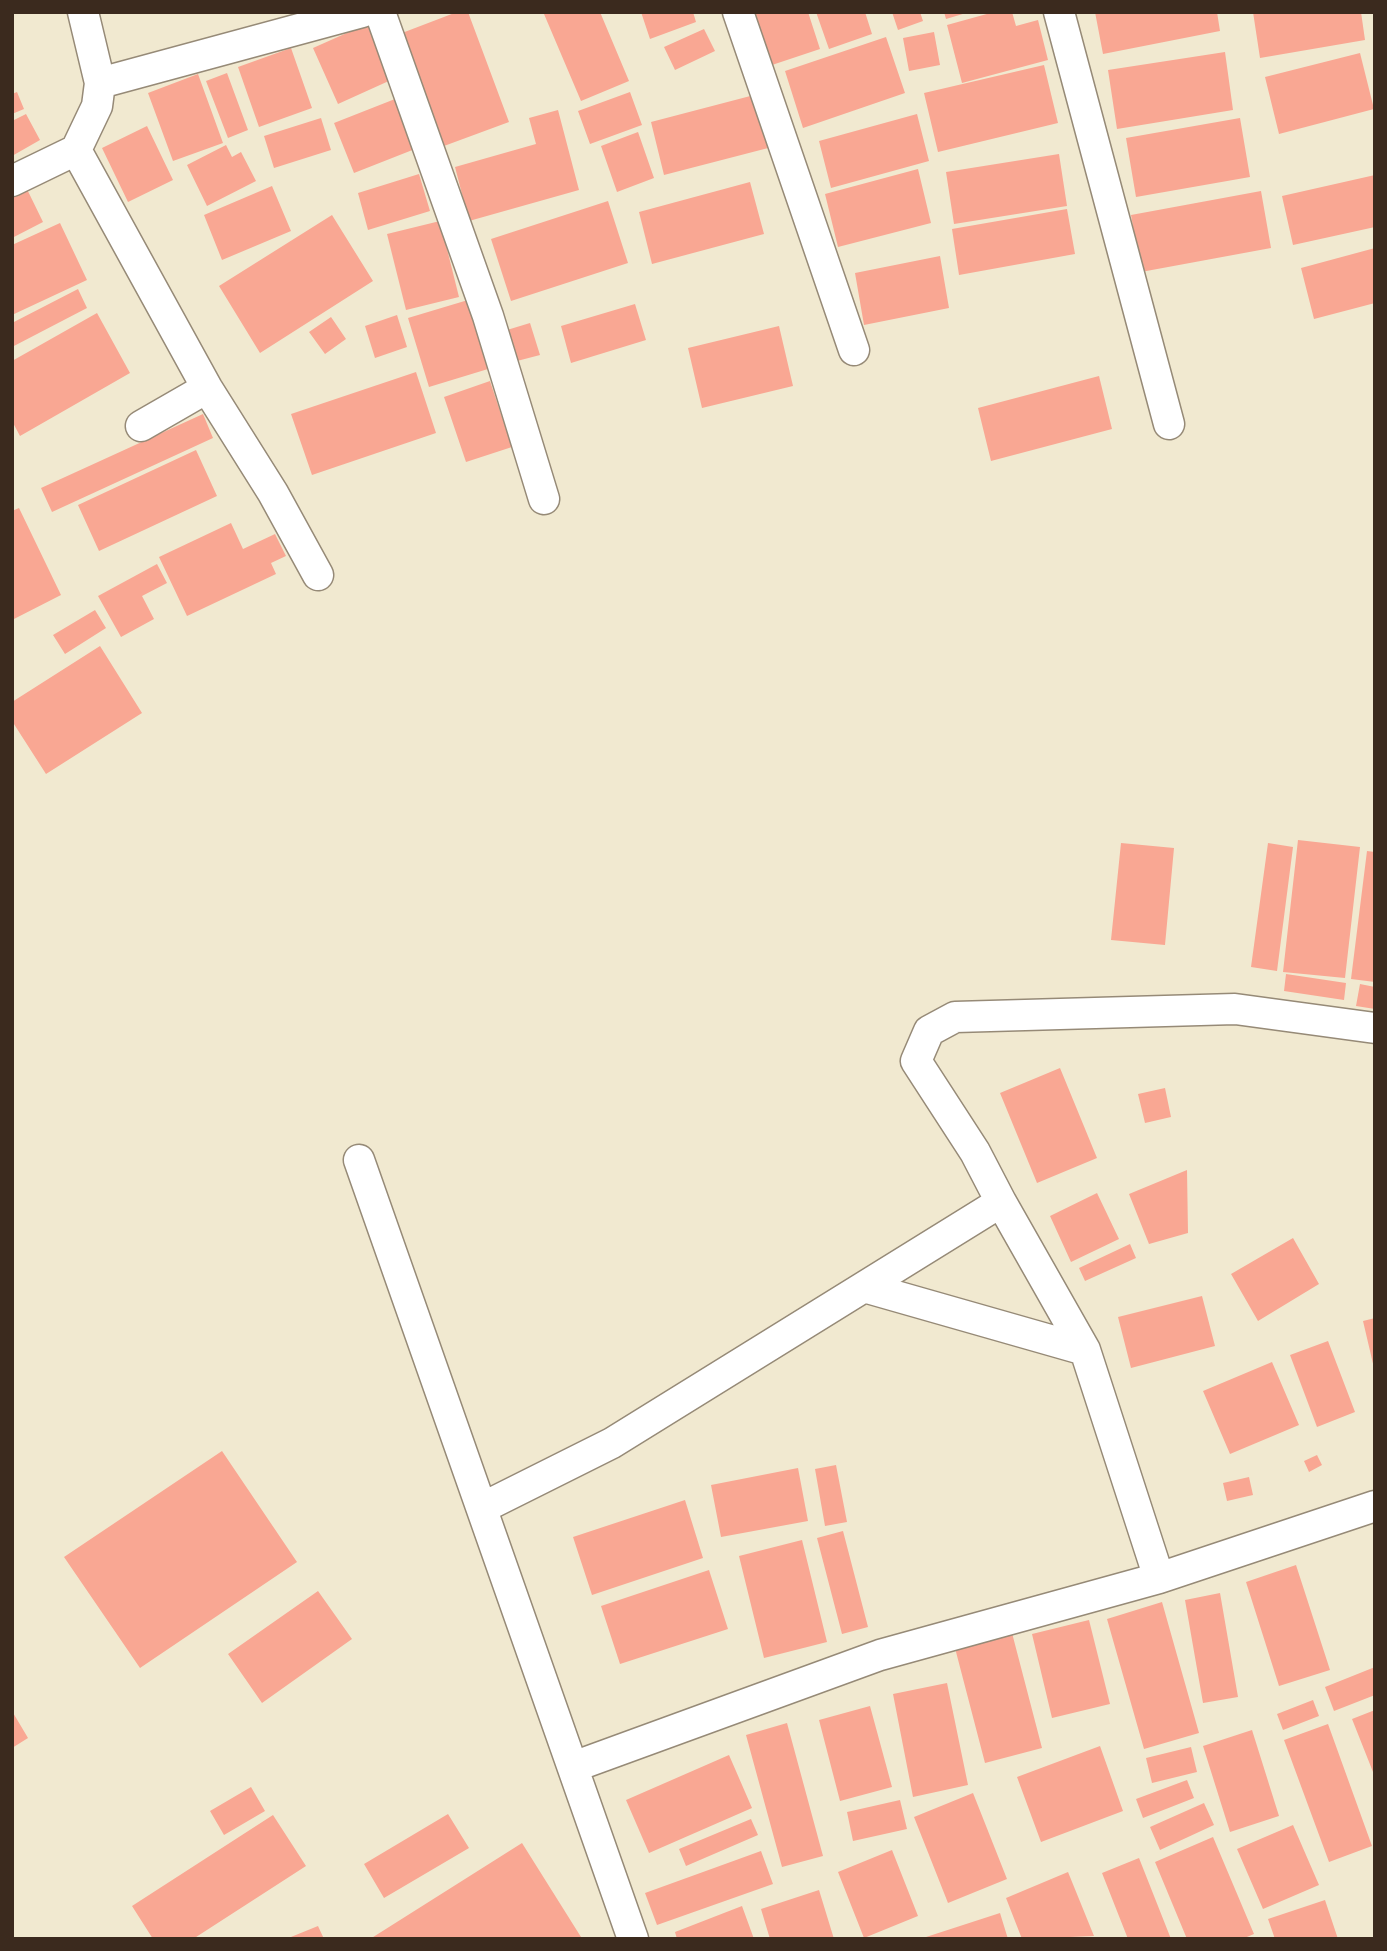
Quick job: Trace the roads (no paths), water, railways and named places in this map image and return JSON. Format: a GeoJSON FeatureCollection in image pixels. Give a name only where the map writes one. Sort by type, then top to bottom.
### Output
{"type":"FeatureCollection","features":[{"type":"Feature","properties":{"kind":"street"},"geometry":{"type":"LineString","coordinates":[[12,181],[76,150],[97,106],[100,83],[83,12]]}},
{"type":"Feature","properties":{"kind":"street"},"geometry":{"type":"LineString","coordinates":[[100,83],[362,12]]}},
{"type":"Feature","properties":{"kind":"street"},"geometry":{"type":"LineString","coordinates":[[380,12],[488,316],[544,499]]}},
{"type":"Feature","properties":{"kind":"street"},"geometry":{"type":"LineString","coordinates":[[738,12],[853,350]]}},
{"type":"Feature","properties":{"kind":"street"},"geometry":{"type":"LineString","coordinates":[[1059,12],[1169,424]]}},
{"type":"Feature","properties":{"kind":"street"},"geometry":{"type":"LineString","coordinates":[[76,150],[207,388],[273,493],[318,575]]}},
{"type":"Feature","properties":{"kind":"street"},"geometry":{"type":"LineString","coordinates":[[141,426],[207,388]]}},
{"type":"Feature","properties":{"kind":"street"},"geometry":{"type":"LineString","coordinates":[[1158,1578],[1085,1350],[975,1152],[916,1061],[929,1031],[955,1017],[1235,1009],[1375,1028]]}},
{"type":"Feature","properties":{"kind":"street"},"geometry":{"type":"LineString","coordinates":[[359,1160],[634,1939]]}},
{"type":"Feature","properties":{"kind":"street"},"geometry":{"type":"LineString","coordinates":[[482,1508],[612,1443],[1001,1202]]}},
{"type":"Feature","properties":{"kind":"street"},"geometry":{"type":"LineString","coordinates":[[864,1287],[1085,1350]]}},
{"type":"Feature","properties":{"kind":"street"},"geometry":{"type":"LineString","coordinates":[[573,1767],[880,1655],[1158,1578],[1375,1506]]}}]}
